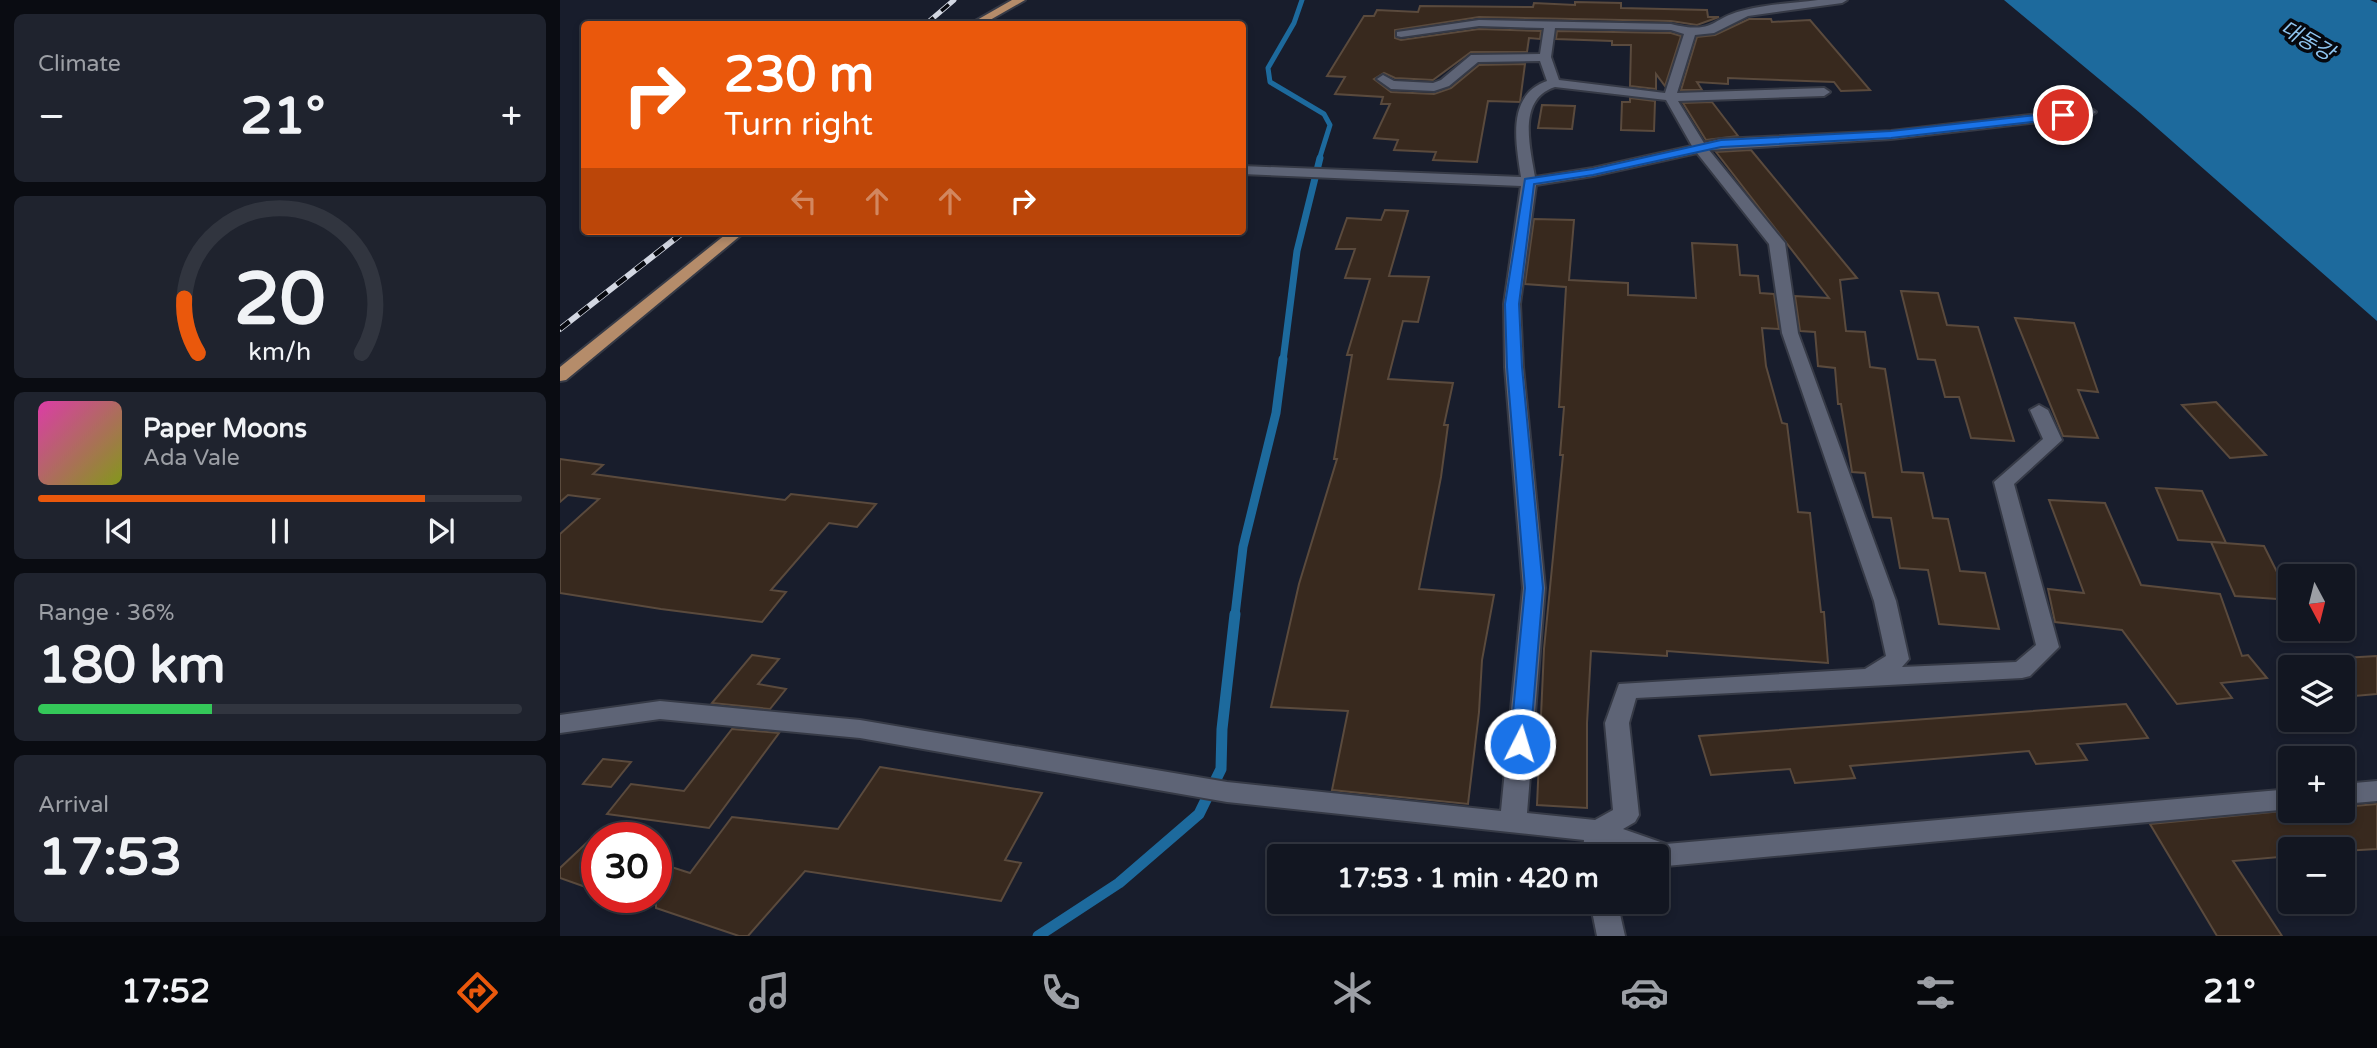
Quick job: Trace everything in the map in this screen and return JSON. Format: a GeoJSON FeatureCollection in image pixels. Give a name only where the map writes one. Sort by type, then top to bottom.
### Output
{"type":"FeatureCollection","features":[{"type":"Feature","properties":{"kind":"main road"},"geometry":{"type":"LineString","coordinates":[[982,21],[1020,0]]}},
{"type":"Feature","properties":{"kind":"main road"},"geometry":{"type":"LineString","coordinates":[[560,376],[734,235]]}},
{"type":"Feature","properties":{"kind":"street"},"geometry":{"type":"LineString","coordinates":[[1401,34],[1479,23],[1671,27],[1690,32],[1710,32],[1745,13],[1842,0]]}},
{"type":"Feature","properties":{"kind":"street"},"geometry":{"type":"LineString","coordinates":[[1550,25],[1545,57],[1554,83]]}},
{"type":"Feature","properties":{"kind":"street"},"geometry":{"type":"LineString","coordinates":[[1690,32],[1670,97],[1700,148],[1777,243],[1790,333],[1885,601],[1898,659],[1870,677]]}},
{"type":"Feature","properties":{"kind":"street"},"geometry":{"type":"LineString","coordinates":[[1382,79],[1391,85],[1434,87],[1445,83],[1475,58],[1545,57]]}},
{"type":"Feature","properties":{"kind":"street"},"geometry":{"type":"LineString","coordinates":[[1513,822],[1534,588],[1514,367],[1512,304],[1529,182],[1522,142],[1523,111],[1539,88],[1554,83],[1670,97],[1825,92]]}},
{"type":"Feature","properties":{"kind":"street"},"geometry":{"type":"LineString","coordinates":[[1246,170],[1529,182],[1593,172],[1721,144],[1891,135],[2090,112]]}},
{"type":"Feature","properties":{"kind":"street"},"geometry":{"type":"LineString","coordinates":[[1597,843],[1626,816],[1617,723],[1628,690],[2022,670],[2048,647],[2004,482],[2053,440],[2039,410]]}},
{"type":"Feature","properties":{"kind":"street"},"geometry":{"type":"LineString","coordinates":[[560,724],[660,710],[860,729],[1227,792],[1513,822],[1597,843],[1666,855],[2278,800]]}},
{"type":"Feature","properties":{"kind":"street"},"geometry":{"type":"LineString","coordinates":[[2355,793],[2377,791]]}},
{"type":"Feature","properties":{"kind":"street"},"geometry":{"type":"LineString","coordinates":[[1606,914],[1611,936]]}},
{"type":"Feature","properties":{"kind":"water","name":"대동강"},"geometry":{"type":"Polygon","coordinates":[[[2004,0],[2370,0],[2377,3],[2377,321],[2140,113],[2004,0]]]}},
{"type":"Feature","properties":{"kind":"building"},"geometry":{"type":"Polygon","coordinates":[[[1575,2],[1621,3],[1621,8],[1707,10],[1708,17],[1719,17],[1697,25],[1671,21],[1479,17],[1395,30],[1395,38],[1401,40],[1479,29],[1541,31],[1540,39],[1529,38],[1527,52],[1471,52],[1433,80],[1395,78],[1384,73],[1374,79],[1391,92],[1434,94],[1451,88],[1479,65],[1525,64],[1520,102],[1488,101],[1477,162],[1433,160],[1436,152],[1394,150],[1398,140],[1374,138],[1390,104],[1381,104],[1383,97],[1335,94],[1345,77],[1327,76],[1364,16],[1374,16],[1377,10],[1418,12],[1420,6],[1533,7],[1534,3],[1575,5],[1575,2]]]}},
{"type":"Feature","properties":{"kind":"building"},"geometry":{"type":"Polygon","coordinates":[[[1749,19],[1771,19],[1772,22],[1810,20],[1870,90],[1841,91],[1834,82],[1728,78],[1728,84],[1697,82],[1702,90],[1681,90],[1697,37],[1715,35],[1749,19]]]}},
{"type":"Feature","properties":{"kind":"building"},"geometry":{"type":"Polygon","coordinates":[[[1557,31],[1671,33],[1681,36],[1665,86],[1656,74],[1656,89],[1630,86],[1631,45],[1612,45],[1612,41],[1556,39],[1557,31]]]}},
{"type":"Feature","properties":{"kind":"building"},"geometry":{"type":"Polygon","coordinates":[[[1630,98],[1655,101],[1654,131],[1621,130],[1622,102],[1630,102],[1630,98]]]}},
{"type":"Feature","properties":{"kind":"building"},"geometry":{"type":"Polygon","coordinates":[[[1712,102],[1738,136],[1706,140],[1683,103],[1712,102]]]}},
{"type":"Feature","properties":{"kind":"building"},"geometry":{"type":"Polygon","coordinates":[[[1542,105],[1575,106],[1572,129],[1538,128],[1542,105]]]}},
{"type":"Feature","properties":{"kind":"building"},"geometry":{"type":"Polygon","coordinates":[[[1751,150],[1857,278],[1840,280],[1846,331],[1865,332],[1870,367],[1885,369],[1902,472],[1923,473],[1933,518],[1948,519],[1960,571],[1985,573],[1999,629],[1939,624],[1928,570],[1900,568],[1891,518],[1873,517],[1865,473],[1852,472],[1841,404],[1838,404],[1835,368],[1818,366],[1815,332],[1800,331],[1795,296],[1829,298],[1716,152],[1751,150]]]}},
{"type":"Feature","properties":{"kind":"building"},"geometry":{"type":"Polygon","coordinates":[[[1385,210],[1408,211],[1389,276],[1429,277],[1418,322],[1403,321],[1388,379],[1453,383],[1444,425],[1448,425],[1441,477],[1419,589],[1494,595],[1482,660],[1468,804],[1332,790],[1348,711],[1271,707],[1299,584],[1337,459],[1334,459],[1352,355],[1347,355],[1370,279],[1345,278],[1355,249],[1336,249],[1347,218],[1381,220],[1385,210]]]}},
{"type":"Feature","properties":{"kind":"building"},"geometry":{"type":"Polygon","coordinates":[[[1534,219],[1574,220],[1569,280],[1628,283],[1628,295],[1696,298],[1692,243],[1737,245],[1740,275],[1758,276],[1760,293],[1774,294],[1779,329],[1762,328],[1766,366],[1782,423],[1787,424],[1798,512],[1810,513],[1821,612],[1824,612],[1828,663],[1667,651],[1667,656],[1591,651],[1587,723],[1587,808],[1537,805],[1544,649],[1563,455],[1560,455],[1564,407],[1559,407],[1566,287],[1525,284],[1534,219]]]}},
{"type":"Feature","properties":{"kind":"building"},"geometry":{"type":"Polygon","coordinates":[[[1901,291],[1938,293],[1947,325],[1978,327],[2014,441],[1971,438],[1959,397],[1945,397],[1935,360],[1918,359],[1901,291]]]}},
{"type":"Feature","properties":{"kind":"building"},"geometry":{"type":"Polygon","coordinates":[[[2015,318],[2074,323],[2098,392],[2078,390],[2098,438],[2063,436],[2015,318]]]}},
{"type":"Feature","properties":{"kind":"building"},"geometry":{"type":"Polygon","coordinates":[[[2216,402],[2266,455],[2230,458],[2182,405],[2216,402]]]}},
{"type":"Feature","properties":{"kind":"building"},"geometry":{"type":"Polygon","coordinates":[[[560,459],[603,465],[593,474],[785,500],[791,494],[876,504],[857,527],[829,523],[771,590],[786,592],[762,622],[661,609],[560,593],[560,534],[599,499],[568,495],[560,502],[560,459]]]}},
{"type":"Feature","properties":{"kind":"building"},"geometry":{"type":"Polygon","coordinates":[[[2156,488],[2202,491],[2226,543],[2178,540],[2156,488]]]}},
{"type":"Feature","properties":{"kind":"building"},"geometry":{"type":"Polygon","coordinates":[[[2049,500],[2105,503],[2141,585],[2220,594],[2242,656],[2248,655],[2267,678],[2221,683],[2232,698],[2177,704],[2122,630],[2055,622],[2048,589],[2084,593],[2049,500]]]}},
{"type":"Feature","properties":{"kind":"building"},"geometry":{"type":"Polygon","coordinates":[[[2211,542],[2264,546],[2278,574],[2278,599],[2235,596],[2211,542]]]}},
{"type":"Feature","properties":{"kind":"building"},"geometry":{"type":"Polygon","coordinates":[[[752,655],[779,659],[758,684],[786,689],[770,709],[712,703],[752,655]]]}},
{"type":"Feature","properties":{"kind":"building"},"geometry":{"type":"Polygon","coordinates":[[[2377,656],[2377,694],[2355,696],[2355,657],[2377,656]]]}},
{"type":"Feature","properties":{"kind":"building"},"geometry":{"type":"Polygon","coordinates":[[[2126,704],[2148,738],[2077,744],[2087,760],[2036,764],[2029,751],[1850,766],[1855,778],[1795,783],[1790,769],[1711,775],[1699,736],[2126,704]]]}},
{"type":"Feature","properties":{"kind":"building"},"geometry":{"type":"Polygon","coordinates":[[[732,729],[779,733],[709,828],[607,814],[631,784],[684,791],[732,729]]]}},
{"type":"Feature","properties":{"kind":"building"},"geometry":{"type":"Polygon","coordinates":[[[603,759],[631,762],[611,787],[583,784],[603,759]]]}},
{"type":"Feature","properties":{"kind":"building"},"geometry":{"type":"Polygon","coordinates":[[[880,767],[1042,793],[1005,860],[1021,863],[1001,901],[805,871],[748,936],[739,936],[671,913],[672,867],[690,873],[732,817],[838,829],[880,767]]]}},
{"type":"Feature","properties":{"kind":"building"},"geometry":{"type":"Polygon","coordinates":[[[2377,804],[2377,849],[2355,850],[2355,837],[2278,837],[2278,857],[2233,861],[2282,936],[2217,936],[2150,824],[2278,811],[2278,823],[2355,823],[2355,806],[2377,804]]]}},
{"type":"Feature","properties":{"kind":"building"},"geometry":{"type":"Polygon","coordinates":[[[581,848],[581,885],[560,878],[560,868],[581,848]]]}},
{"type":"Feature","properties":{"kind":"waterway"},"geometry":{"type":"LineString","coordinates":[[1302,0],[1294,23],[1268,68],[1270,82],[1324,114],[1330,125],[1319,160]]}},
{"type":"Feature","properties":{"kind":"waterway"},"geometry":{"type":"LineString","coordinates":[[1283,361],[1297,251],[1320,158]]}},
{"type":"Feature","properties":{"kind":"waterway"},"geometry":{"type":"LineString","coordinates":[[1235,615],[1243,547],[1276,413],[1283,359]]}},
{"type":"Feature","properties":{"kind":"waterway"},"geometry":{"type":"LineString","coordinates":[[1038,936],[1119,883],[1199,814],[1221,769],[1222,729],[1235,614]]}},
{"type":"Feature","properties":{"kind":"railway"},"geometry":{"type":"LineString","coordinates":[[930,21],[954,0]]}},
{"type":"Feature","properties":{"kind":"railway"},"geometry":{"type":"LineString","coordinates":[[560,329],[680,235]]}},
{"type":"Feature","properties":{"kind":"route"},"geometry":{"type":"LineString","coordinates":[[1520,744],[1534,588],[1514,367],[1512,304],[1529,182],[1593,172],[1721,144],[1891,135],[2063,115]]}}]}
